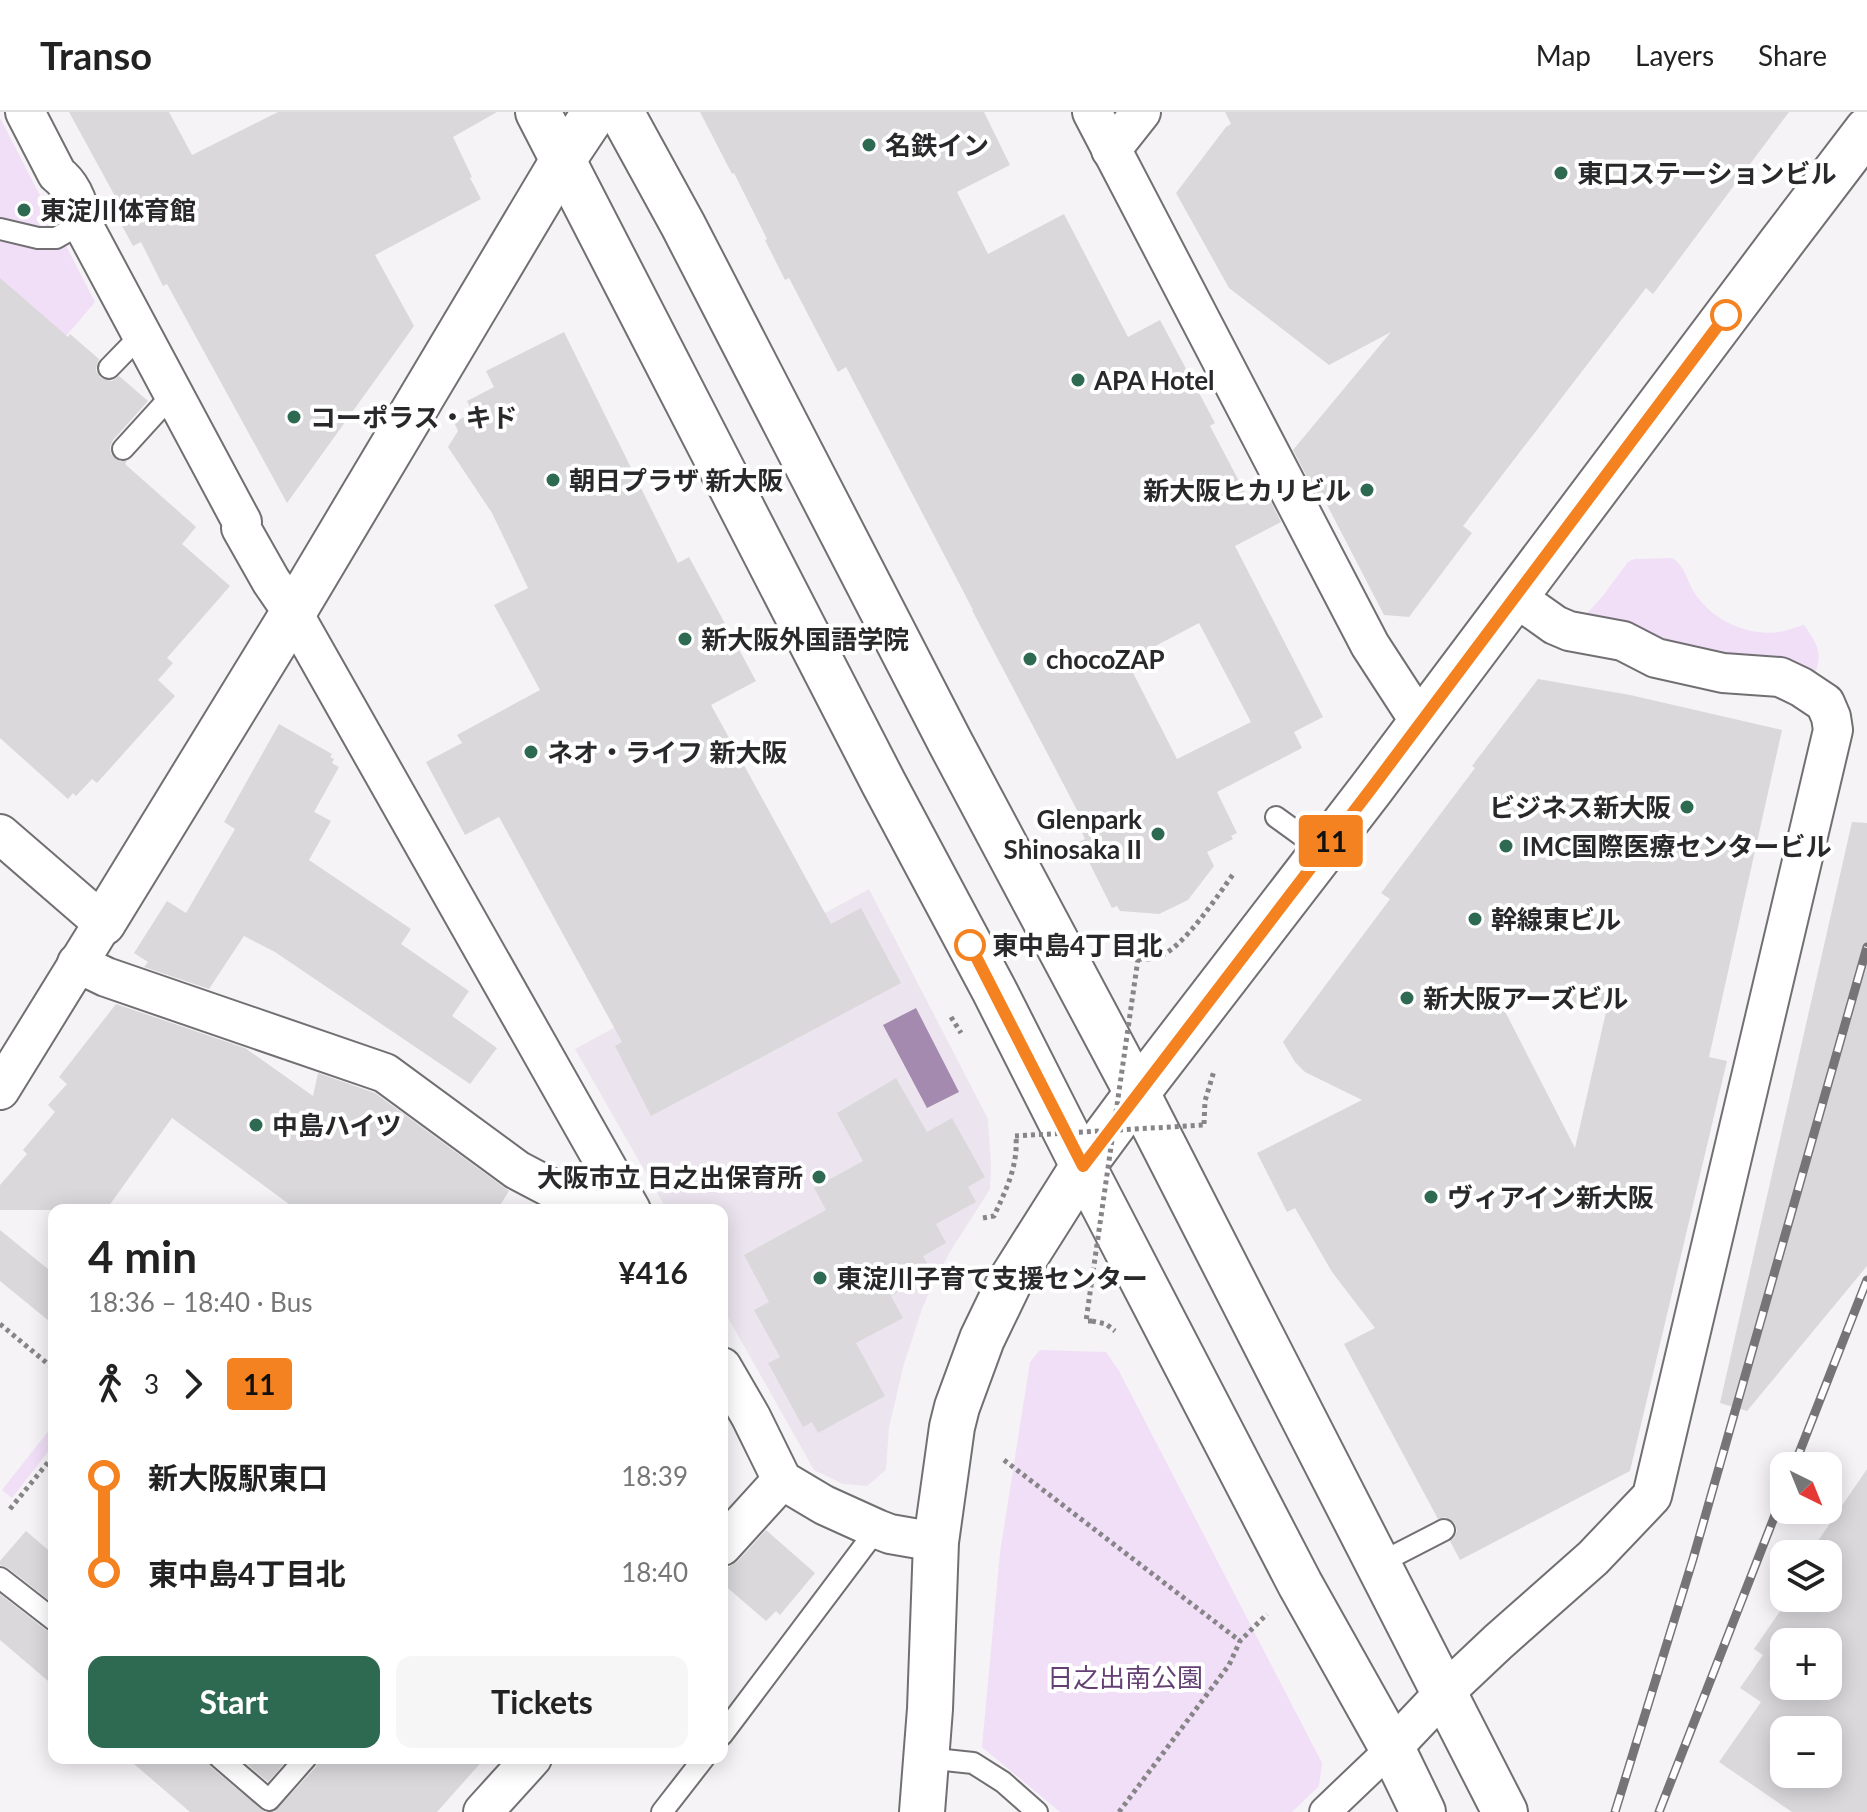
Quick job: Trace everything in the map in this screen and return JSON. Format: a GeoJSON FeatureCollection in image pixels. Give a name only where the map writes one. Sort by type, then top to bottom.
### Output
{"type":"FeatureCollection","features":[{"type":"Feature","properties":{"kind":"street"},"geometry":{"type":"LineString","coordinates":[[25,112],[57,174],[66,181],[79,207],[82,223],[242,522],[241,528],[293,613],[628,1204]]}},
{"type":"Feature","properties":{"kind":"street"},"geometry":{"type":"LineString","coordinates":[[538,112],[1300,1584],[1392,1748],[1423,1812]]}},
{"type":"Feature","properties":{"kind":"street"},"geometry":{"type":"LineString","coordinates":[[5,1072],[103,923],[293,613],[563,160],[595,112]]}},
{"type":"Feature","properties":{"kind":"street"},"geometry":{"type":"LineString","coordinates":[[621,112],[1137,1093],[1505,1812]]}},
{"type":"Feature","properties":{"kind":"street"},"geometry":{"type":"LineString","coordinates":[[1092,112],[1370,645],[1420,722]]}},
{"type":"Feature","properties":{"kind":"street"},"geometry":{"type":"LineString","coordinates":[[1111,150],[1141,112]]}},
{"type":"Feature","properties":{"kind":"street"},"geometry":{"type":"LineString","coordinates":[[922,1812],[930,1709],[936,1542],[952,1427],[982,1339],[1009,1283],[1083,1166],[1137,1093],[1867,130]]}},
{"type":"Feature","properties":{"kind":"street"},"geometry":{"type":"LineString","coordinates":[[1325,1812],[1444,1693],[1593,1558],[1652,1496],[1833,730],[1825,703],[1780,677],[1723,673],[1656,658],[1623,641],[1569,631],[1555,625],[1514,596]]}},
{"type":"Feature","properties":{"kind":"street"},"geometry":{"type":"LineString","coordinates":[[0,834],[103,923]]}},
{"type":"Feature","properties":{"kind":"street"},"geometry":{"type":"LineString","coordinates":[[77,963],[106,977],[385,1073],[517,1170],[582,1204]]}},
{"type":"Feature","properties":{"kind":"street"},"geometry":{"type":"LineString","coordinates":[[728,1385],[737,1411],[782,1480],[824,1505],[877,1529],[936,1542]]}},
{"type":"Feature","properties":{"kind":"street"},"geometry":{"type":"LineString","coordinates":[[728,1539],[782,1480]]}},
{"type":"Feature","properties":{"kind":"street"},"geometry":{"type":"LineString","coordinates":[[483,1812],[527,1764]]}},
{"type":"Feature","properties":{"kind":"lane"},"geometry":{"type":"LineString","coordinates":[[0,229],[38,238],[56,238],[82,223]]}},
{"type":"Feature","properties":{"kind":"lane"},"geometry":{"type":"LineString","coordinates":[[109,368],[142,334]]}},
{"type":"Feature","properties":{"kind":"lane"},"geometry":{"type":"LineString","coordinates":[[123,449],[173,394]]}},
{"type":"Feature","properties":{"kind":"lane"},"geometry":{"type":"LineString","coordinates":[[1276,817],[1323,851]]}},
{"type":"Feature","properties":{"kind":"lane"},"geometry":{"type":"LineString","coordinates":[[728,1727],[877,1529]]}},
{"type":"Feature","properties":{"kind":"lane"},"geometry":{"type":"LineString","coordinates":[[1378,1564],[1444,1530]]}},
{"type":"Feature","properties":{"kind":"lane"},"geometry":{"type":"LineString","coordinates":[[0,1578],[48,1615]]}},
{"type":"Feature","properties":{"kind":"lane"},"geometry":{"type":"LineString","coordinates":[[926,1758],[973,1763],[1003,1782],[1037,1812]]}},
{"type":"Feature","properties":{"kind":"lane"},"geometry":{"type":"LineString","coordinates":[[227,1764],[269,1800],[301,1764]]}},
{"type":"Feature","properties":{"kind":"lane"},"geometry":{"type":"LineString","coordinates":[[662,1812],[699,1764]]}},
{"type":"Feature","properties":{"kind":"path"},"geometry":{"type":"LineString","coordinates":[[1092,1321],[1086,1321],[1135,959],[1159,957],[1178,945],[1234,873]]}},
{"type":"Feature","properties":{"kind":"path"},"geometry":{"type":"LineString","coordinates":[[983,1218],[994,1216],[1010,1180],[1016,1139],[1204,1121],[1208,1088],[1221,1061]]}},
{"type":"Feature","properties":{"kind":"path"},"geometry":{"type":"LineString","coordinates":[[0,1324],[48,1364]]}},
{"type":"Feature","properties":{"kind":"path"},"geometry":{"type":"LineString","coordinates":[[1004,1460],[1240,1641]]}},
{"type":"Feature","properties":{"kind":"path"},"geometry":{"type":"LineString","coordinates":[[10,1509],[48,1462]]}},
{"type":"Feature","properties":{"kind":"path"},"geometry":{"type":"LineString","coordinates":[[1119,1812],[1229,1665],[1240,1641],[1300,1584]]}},
{"type":"Feature","properties":{"kind":"shaded area","name":"大阪市立 日之出保育所"},"geometry":{"type":"Polygon","coordinates":[[[869,889],[988,1119],[991,1165],[990,1189],[950,1252],[922,1309],[904,1364],[889,1427],[886,1470],[867,1486],[843,1484],[814,1470],[728,1318],[728,1204],[664,1204],[575,1049],[869,889]]]}},
{"type":"Feature","properties":{"kind":"shaded area"},"geometry":{"type":"Polygon","coordinates":[[[916,1008],[959,1092],[927,1108],[883,1025],[916,1008]]]}},
{"type":"Feature","properties":{"kind":"green space","name":"東淀川体育館"},"geometry":{"type":"Polygon","coordinates":[[[0,118],[95,302],[0,413],[0,118]]]}},
{"type":"Feature","properties":{"kind":"green space"},"geometry":{"type":"Polygon","coordinates":[[[1672,558],[1680,565],[1703,604],[1732,625],[1767,633],[1804,625],[1818,650],[1813,678],[1732,660],[1695,646],[1660,642],[1582,619],[1628,562],[1634,559],[1672,558]]]}},
{"type":"Feature","properties":{"kind":"green space","name":"日之出南公園"},"geometry":{"type":"Polygon","coordinates":[[[1040,1350],[1106,1352],[1119,1371],[1322,1763],[1319,1786],[1292,1812],[1060,1812],[982,1747],[1000,1553],[1030,1362],[1040,1350]]]}},
{"type":"Feature","properties":{"kind":"green space"},"geometry":{"type":"Polygon","coordinates":[[[48,1432],[48,1452],[12,1498],[2,1490],[48,1432]]]}},
{"type":"Feature","properties":{"kind":"building"},"geometry":{"type":"Polygon","coordinates":[[[69,112],[169,112],[192,155],[278,112],[497,112],[453,137],[481,199],[375,255],[414,326],[287,503],[167,284],[163,286],[141,242],[133,246],[115,213],[122,209],[69,112]]]}},
{"type":"Feature","properties":{"kind":"building"},"geometry":{"type":"Polygon","coordinates":[[[700,112],[984,112],[1010,165],[957,192],[988,254],[1064,214],[1128,337],[1160,320],[1215,423],[1210,426],[1250,502],[1263,486],[1281,522],[1235,546],[1323,717],[1294,732],[1302,748],[1217,792],[1237,833],[1231,836],[1233,839],[1207,852],[1214,866],[1188,900],[1159,914],[1120,911],[1117,906],[1112,908],[1079,842],[1085,839],[1082,832],[1087,829],[846,367],[838,372],[789,278],[785,280],[700,112]],[[1199,623],[1127,661],[1177,759],[1251,722],[1199,623]]]}},
{"type":"Feature","properties":{"kind":"building"},"geometry":{"type":"Polygon","coordinates":[[[1225,112],[1789,112],[1653,294],[1646,288],[1463,526],[1472,533],[1409,617],[1384,615],[1324,499],[1320,502],[1293,450],[1391,332],[1329,365],[1229,288],[1176,193],[1231,124],[1225,112]]]}},
{"type":"Feature","properties":{"kind":"building"},"geometry":{"type":"Polygon","coordinates":[[[0,278],[68,337],[70,334],[99,359],[96,371],[101,378],[112,381],[119,376],[148,401],[113,440],[111,454],[120,461],[127,461],[125,464],[196,527],[182,544],[230,586],[167,658],[173,663],[158,680],[175,696],[97,783],[92,779],[76,796],[73,793],[68,799],[0,738],[0,278]]]}},
{"type":"Feature","properties":{"kind":"building"},"geometry":{"type":"Polygon","coordinates":[[[564,332],[678,563],[689,557],[756,681],[711,705],[831,924],[861,908],[901,983],[651,1116],[615,1046],[622,1042],[499,817],[465,835],[426,762],[462,743],[457,735],[540,690],[494,605],[528,588],[492,513],[448,447],[458,431],[454,422],[473,413],[467,401],[494,387],[486,371],[564,332]]]}},
{"type":"Feature","properties":{"kind":"building"},"geometry":{"type":"Polygon","coordinates":[[[1538,679],[1630,695],[1782,730],[1709,1057],[1727,1061],[1630,1471],[1460,1560],[1450,1541],[1457,1531],[1455,1523],[1445,1517],[1438,1519],[1344,1344],[1375,1328],[1332,1272],[1295,1208],[1287,1212],[1257,1153],[1362,1100],[1305,1072],[1283,1042],[1390,899],[1381,893],[1475,768],[1472,766],[1538,679]],[[1492,986],[1575,1148],[1606,1012],[1492,986]]]}},
{"type":"Feature","properties":{"kind":"building"},"geometry":{"type":"Polygon","coordinates":[[[279,724],[332,754],[332,763],[339,767],[314,812],[331,821],[309,860],[411,929],[401,944],[469,991],[452,1016],[497,1048],[470,1084],[275,952],[244,936],[209,989],[144,967],[148,962],[134,953],[167,901],[186,913],[235,829],[224,822],[279,724]]]}},
{"type":"Feature","properties":{"kind":"building"},"geometry":{"type":"Polygon","coordinates":[[[1852,822],[1867,823],[1867,1266],[1747,1411],[1720,1403],[1852,822]]]}},
{"type":"Feature","properties":{"kind":"building"},"geometry":{"type":"Polygon","coordinates":[[[116,1004],[245,1048],[313,1096],[318,1073],[375,1093],[509,1191],[501,1204],[289,1204],[172,1118],[110,1204],[48,1204],[48,1210],[0,1210],[0,1185],[27,1154],[23,1150],[55,1112],[48,1105],[67,1084],[59,1077],[116,1004]]]}},
{"type":"Feature","properties":{"kind":"building"},"geometry":{"type":"Polygon","coordinates":[[[896,1078],[927,1132],[952,1118],[985,1177],[968,1187],[976,1202],[936,1224],[946,1243],[923,1256],[932,1272],[891,1296],[903,1318],[856,1343],[885,1396],[818,1433],[812,1422],[803,1427],[768,1363],[780,1357],[754,1310],[769,1302],[744,1255],[826,1210],[814,1188],[863,1161],[837,1113],[896,1078]]]}},
{"type":"Feature","properties":{"kind":"building"},"geometry":{"type":"Polygon","coordinates":[[[0,1230],[48,1269],[48,1320],[0,1281],[0,1230]]]}},
{"type":"Feature","properties":{"kind":"building"},"geometry":{"type":"Polygon","coordinates":[[[1867,1469],[1867,1812],[1792,1812],[1719,1762],[1761,1702],[1740,1688],[1763,1655],[1754,1649],[1780,1612],[1842,1612],[1842,1540],[1819,1540],[1829,1524],[1842,1524],[1842,1506],[1867,1469]]]}},
{"type":"Feature","properties":{"kind":"building"},"geometry":{"type":"Polygon","coordinates":[[[766,1530],[815,1573],[780,1615],[776,1611],[766,1621],[728,1588],[728,1567],[738,1561],[766,1530]]]}},
{"type":"Feature","properties":{"kind":"building"},"geometry":{"type":"Polygon","coordinates":[[[26,1531],[48,1550],[48,1599],[0,1565],[0,1561],[26,1531]]]}},
{"type":"Feature","properties":{"kind":"building"},"geometry":{"type":"Polygon","coordinates":[[[0,1594],[48,1631],[48,1681],[0,1640],[0,1594]]]}},
{"type":"Feature","properties":{"kind":"building"},"geometry":{"type":"Polygon","coordinates":[[[134,1764],[210,1764],[265,1812],[190,1812],[134,1764]]]}},
{"type":"Feature","properties":{"kind":"building"},"geometry":{"type":"Polygon","coordinates":[[[247,1764],[284,1764],[268,1782],[247,1764]]]}},
{"type":"Feature","properties":{"kind":"building"},"geometry":{"type":"Polygon","coordinates":[[[317,1764],[480,1764],[437,1812],[274,1812],[317,1764]]]}},
{"type":"Feature","properties":{"kind":"railway"},"geometry":{"type":"LineString","coordinates":[[1615,1812],[1693,1559],[1867,947]]}},
{"type":"Feature","properties":{"kind":"railway"},"geometry":{"type":"LineString","coordinates":[[1799,1452],[1867,1280]]}},
{"type":"Feature","properties":{"kind":"railway"},"geometry":{"type":"LineString","coordinates":[[1659,1812],[1772,1524]]}},
{"type":"Feature","properties":{"kind":"bus line","name":"11"},"geometry":{"type":"LineString","coordinates":[[970,945],[1083,1166],[1371,789],[1726,315]]}},
{"type":"Feature","properties":{"kind":"place","name":"名鉄イン"},"geometry":{"type":"Point","coordinates":[869,145]}},
{"type":"Feature","properties":{"kind":"place","name":"東口ステーションビル"},"geometry":{"type":"Point","coordinates":[1561,173]}},
{"type":"Feature","properties":{"kind":"place","name":"東淀川体育館"},"geometry":{"type":"Point","coordinates":[24,210]}},
{"type":"Feature","properties":{"kind":"place","name":"APA Hotel"},"geometry":{"type":"Point","coordinates":[1078,380]}},
{"type":"Feature","properties":{"kind":"place","name":"コーポラス・キド"},"geometry":{"type":"Point","coordinates":[294,417]}},
{"type":"Feature","properties":{"kind":"place","name":"朝日プラザ 新大阪"},"geometry":{"type":"Point","coordinates":[553,480]}},
{"type":"Feature","properties":{"kind":"place","name":"新大阪ヒカリビル"},"geometry":{"type":"Point","coordinates":[1367,490]}},
{"type":"Feature","properties":{"kind":"place","name":"新大阪外国語学院"},"geometry":{"type":"Point","coordinates":[685,639]}},
{"type":"Feature","properties":{"kind":"place","name":"chocoZAP"},"geometry":{"type":"Point","coordinates":[1030,659]}},
{"type":"Feature","properties":{"kind":"place","name":"ネオ・ライフ 新大阪"},"geometry":{"type":"Point","coordinates":[531,752]}},
{"type":"Feature","properties":{"kind":"place","name":"ビジネス新大阪"},"geometry":{"type":"Point","coordinates":[1687,807]}},
{"type":"Feature","properties":{"kind":"place","name":"Glenpark Shinosaka II"},"geometry":{"type":"Point","coordinates":[1158,834]}},
{"type":"Feature","properties":{"kind":"place","name":"IMC国際医療センタービル"},"geometry":{"type":"Point","coordinates":[1506,846]}},
{"type":"Feature","properties":{"kind":"place","name":"幹線東ビル"},"geometry":{"type":"Point","coordinates":[1475,919]}},
{"type":"Feature","properties":{"kind":"place","name":"東中島4丁目北"},"geometry":{"type":"Point","coordinates":[970,945]}},
{"type":"Feature","properties":{"kind":"place","name":"新大阪アーズビル"},"geometry":{"type":"Point","coordinates":[1407,998]}},
{"type":"Feature","properties":{"kind":"place","name":"中島ハイツ"},"geometry":{"type":"Point","coordinates":[256,1125]}},
{"type":"Feature","properties":{"kind":"place","name":"大阪市立 日之出保育所"},"geometry":{"type":"Point","coordinates":[819,1177]}},
{"type":"Feature","properties":{"kind":"place","name":"ヴィアイン新大阪"},"geometry":{"type":"Point","coordinates":[1431,1197]}},
{"type":"Feature","properties":{"kind":"place","name":"東淀川子育て支援センター"},"geometry":{"type":"Point","coordinates":[820,1278]}}]}
